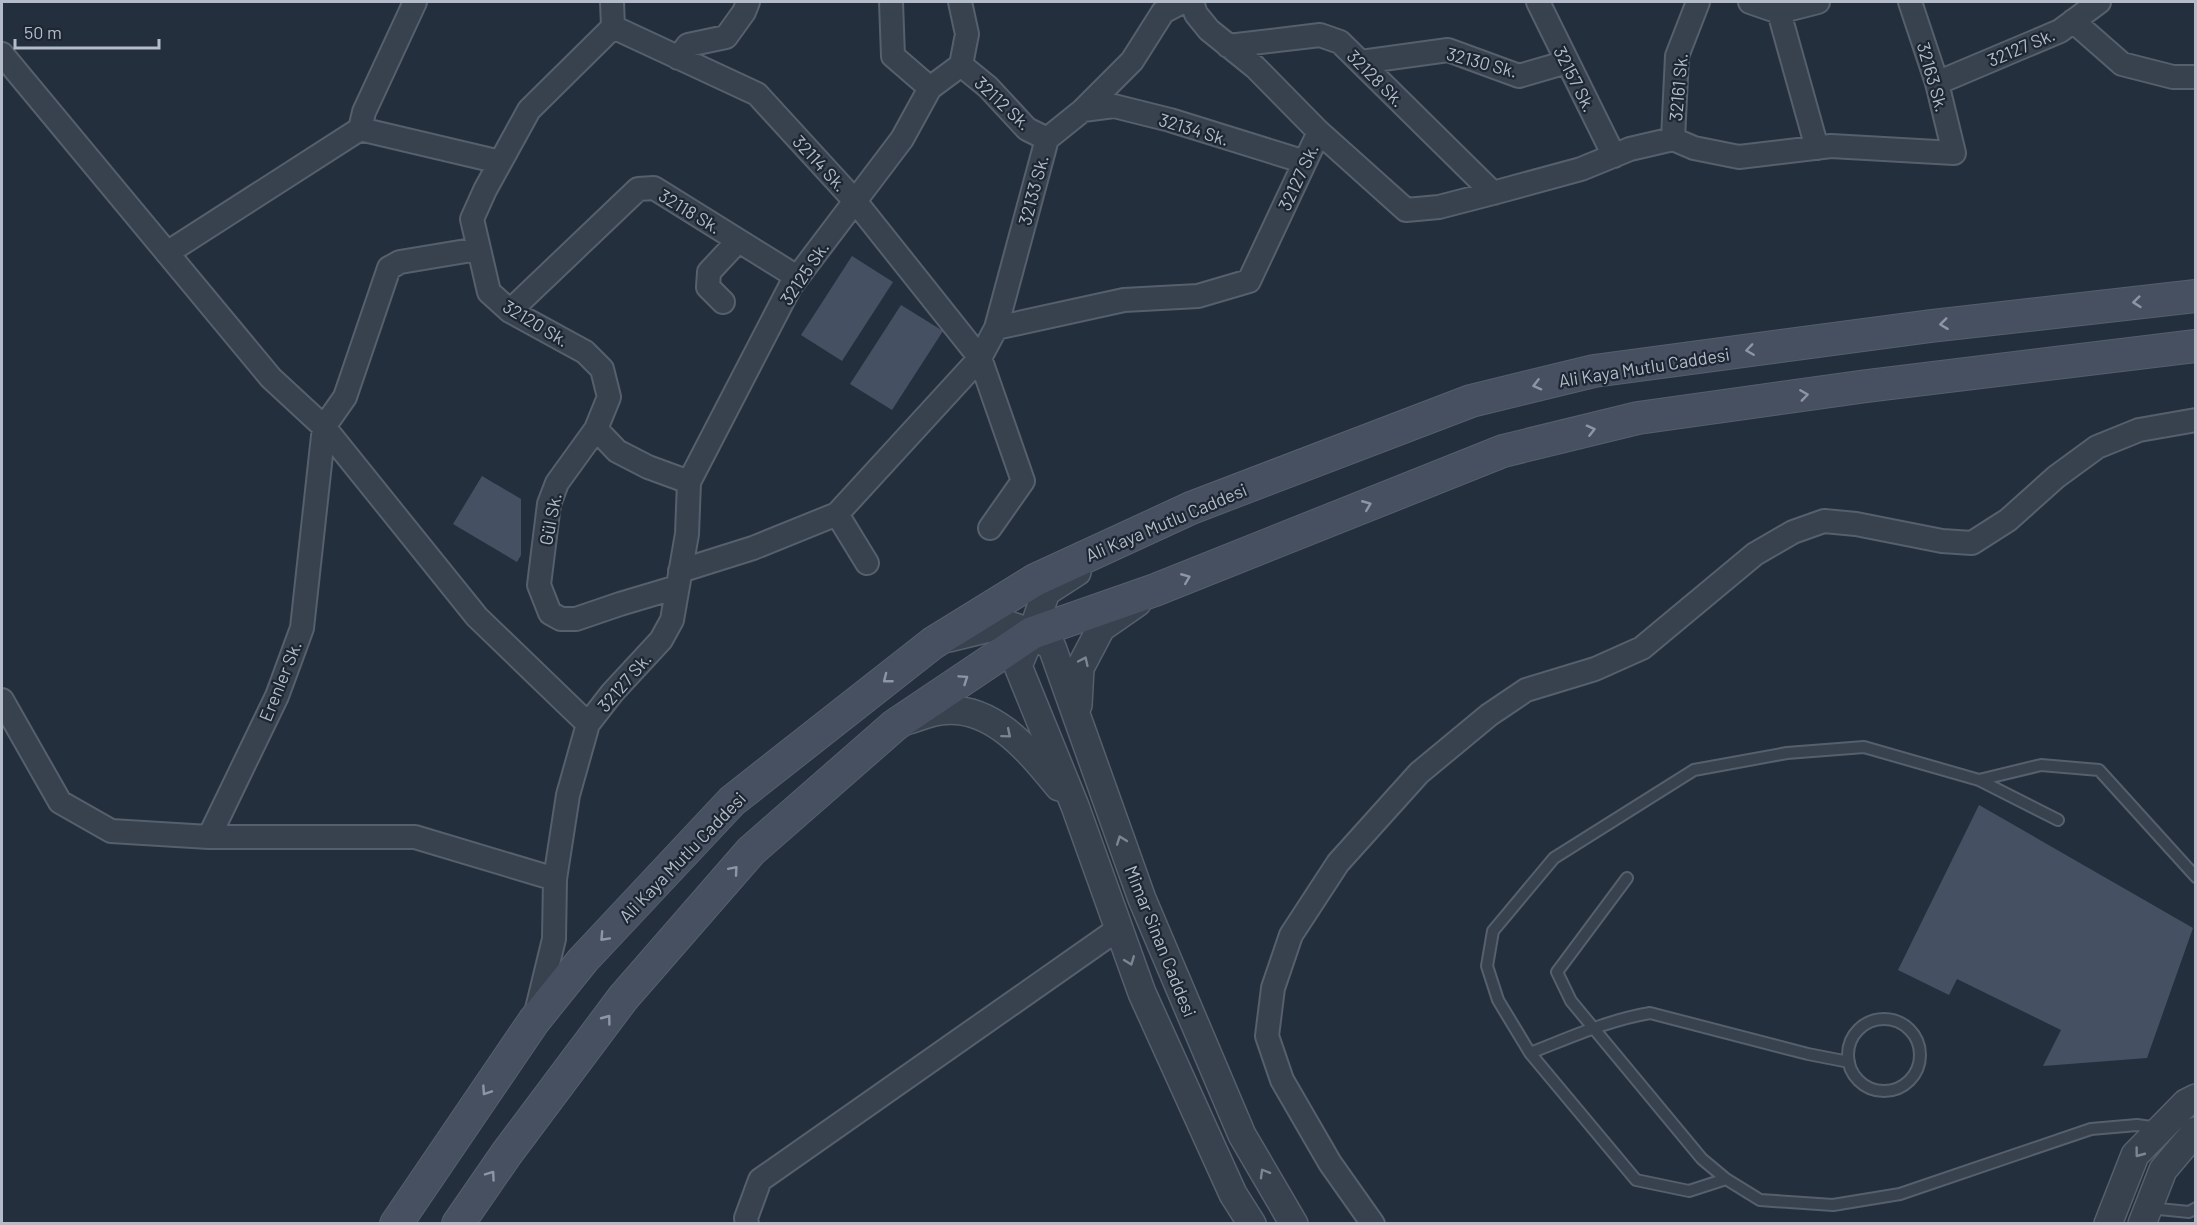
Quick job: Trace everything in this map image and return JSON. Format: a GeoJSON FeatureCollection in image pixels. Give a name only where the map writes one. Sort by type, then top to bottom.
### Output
{"type":"FeatureCollection","features":[{"type":"Feature","properties":{"kind":"main road","name":"Ali Kaya Mutlu Caddesi"},"geometry":{"type":"LineString","coordinates":[[396,1224],[534,1021],[583,960],[732,801],[933,643],[1035,580],[1191,508],[1471,401],[1594,370],[1931,326],[2196,296]]}},
{"type":"Feature","properties":{"kind":"main road"},"geometry":{"type":"LineString","coordinates":[[458,1224],[507,1152],[622,998],[751,851],[895,725],[1042,640],[1155,590],[1503,451],[1638,418],[1867,386],[2196,346]]}},
{"type":"Feature","properties":{"kind":"street"},"geometry":{"type":"LineString","coordinates":[[167,253],[360,129],[364,112],[415,2]]}},
{"type":"Feature","properties":{"kind":"street"},"geometry":{"type":"LineString","coordinates":[[612,2],[613,27]]}},
{"type":"Feature","properties":{"kind":"street"},"geometry":{"type":"LineString","coordinates":[[678,58],[688,45],[726,37],[744,12],[748,2]]}},
{"type":"Feature","properties":{"kind":"street"},"geometry":{"type":"LineString","coordinates":[[891,2],[892,56],[930,88]]}},
{"type":"Feature","properties":{"kind":"street"},"geometry":{"type":"LineString","coordinates":[[960,2],[967,34],[961,65]]}},
{"type":"Feature","properties":{"kind":"street"},"geometry":{"type":"LineString","coordinates":[[1192,2],[1196,14],[1209,30],[1255,67],[1319,132]]}},
{"type":"Feature","properties":{"kind":"street","name":"32157 Sk."},"geometry":{"type":"LineString","coordinates":[[1538,2],[1614,156]]}},
{"type":"Feature","properties":{"kind":"street","name":"32161 Sk."},"geometry":{"type":"LineString","coordinates":[[1673,139],[1677,56],[1698,2]]}},
{"type":"Feature","properties":{"kind":"street"},"geometry":{"type":"LineString","coordinates":[[1750,2],[1779,7],[1818,2]]}},
{"type":"Feature","properties":{"kind":"street","name":"32163 Sk."},"geometry":{"type":"LineString","coordinates":[[1817,148],[1831,146],[1954,153],[1937,84],[1910,2]]}},
{"type":"Feature","properties":{"kind":"street","name":"32127 Sk."},"geometry":{"type":"LineString","coordinates":[[1937,84],[2060,31],[2099,2]]}},
{"type":"Feature","properties":{"kind":"street","name":"32133 Sk."},"geometry":{"type":"LineString","coordinates":[[980,358],[996,328],[1047,139],[1083,110],[1132,61],[1165,5]]}},
{"type":"Feature","properties":{"kind":"street"},"geometry":{"type":"LineString","coordinates":[[1673,139],[1694,148],[1739,157],[1817,148],[1779,7]]}},
{"type":"Feature","properties":{"kind":"street"},"geometry":{"type":"LineString","coordinates":[[2073,21],[2122,64],[2173,77],[2196,77]]}},
{"type":"Feature","properties":{"kind":"street","name":"32114 Sk."},"geometry":{"type":"LineString","coordinates":[[613,27],[757,94],[855,201],[980,358],[1023,481],[990,528]]}},
{"type":"Feature","properties":{"kind":"street","name":"32120 Sk."},"geometry":{"type":"LineString","coordinates":[[596,429],[609,398],[602,369],[585,352],[510,311],[489,292],[472,219],[529,110],[613,27]]}},
{"type":"Feature","properties":{"kind":"street","name":"32128 Sk."},"geometry":{"type":"LineString","coordinates":[[1228,46],[1320,35],[1340,42],[1493,193]]}},
{"type":"Feature","properties":{"kind":"street","name":"32130 Sk."},"geometry":{"type":"LineString","coordinates":[[1361,62],[1448,50],[1518,76],[1567,62]]}},
{"type":"Feature","properties":{"kind":"street"},"geometry":{"type":"LineString","coordinates":[[2,54],[271,378],[324,427],[477,617],[588,724]]}},
{"type":"Feature","properties":{"kind":"street","name":"32125 Sk."},"geometry":{"type":"LineString","coordinates":[[679,579],[687,534],[688,483],[748,366],[798,278],[902,139],[930,88],[961,65]]}},
{"type":"Feature","properties":{"kind":"street","name":"32112 Sk."},"geometry":{"type":"LineString","coordinates":[[961,65],[988,87],[1027,129],[1047,139]]}},
{"type":"Feature","properties":{"kind":"street","name":"32134 Sk."},"geometry":{"type":"LineString","coordinates":[[1083,110],[1114,106],[1170,120],[1305,162]]}},
{"type":"Feature","properties":{"kind":"street"},"geometry":{"type":"LineString","coordinates":[[360,129],[500,162]]}},
{"type":"Feature","properties":{"kind":"street","name":"32127 Sk."},"geometry":{"type":"LineString","coordinates":[[996,328],[1124,300],[1198,296],[1249,281],[1319,132],[1406,210],[1439,207],[1493,193],[1581,169],[1630,149],[1673,139]]}},
{"type":"Feature","properties":{"kind":"street","name":"32118 Sk."},"geometry":{"type":"LineString","coordinates":[[510,311],[638,189],[654,188],[798,278]]}},
{"type":"Feature","properties":{"kind":"street"},"geometry":{"type":"LineString","coordinates":[[723,302],[708,287],[710,272],[738,241]]}},
{"type":"Feature","properties":{"kind":"street","name":"Erenler Sk."},"geometry":{"type":"LineString","coordinates":[[209,837],[277,696],[302,627],[324,427],[345,397],[389,268],[400,262],[478,249]]}},
{"type":"Feature","properties":{"kind":"street"},"geometry":{"type":"LineString","coordinates":[[679,579],[837,514],[980,358]]}},
{"type":"Feature","properties":{"kind":"street"},"geometry":{"type":"LineString","coordinates":[[1373,1224],[1330,1163],[1288,1091],[1267,1036],[1273,988],[1291,935],[1338,863],[1419,773],[1489,715],[1526,690],[1595,669],[1642,648],[1755,554],[1793,532],[1824,521],[1856,524],[1942,541],[1972,543],[2008,520],[2056,477],[2097,447],[2139,430],[2196,420]]}},
{"type":"Feature","properties":{"kind":"street"},"geometry":{"type":"LineString","coordinates":[[596,429],[617,451],[688,483]]}},
{"type":"Feature","properties":{"kind":"street","name":"Gül Sk."},"geometry":{"type":"LineString","coordinates":[[596,429],[557,483],[549,504],[539,585],[550,613],[561,619],[576,619],[620,604],[679,579]]}},
{"type":"Feature","properties":{"kind":"street"},"geometry":{"type":"LineString","coordinates":[[837,514],[867,563]]}},
{"type":"Feature","properties":{"kind":"street","name":"Mimar Sinan Caddesi"},"geometry":{"type":"LineString","coordinates":[[1132,535],[1046,592],[1042,640],[1078,718],[1142,899],[1242,1135],[1294,1224]]}},
{"type":"Feature","properties":{"kind":"street","name":"32127 Sk."},"geometry":{"type":"LineString","coordinates":[[534,1021],[554,939],[555,879],[568,795],[588,724],[612,693],[661,640],[672,620],[679,579]]}},
{"type":"Feature","properties":{"kind":"street"},"geometry":{"type":"LineString","coordinates":[[1078,718],[1080,668],[1101,628],[1155,590]]}},
{"type":"Feature","properties":{"kind":"street"},"geometry":{"type":"LineString","coordinates":[[933,643],[1006,624],[1042,640]]}},
{"type":"Feature","properties":{"kind":"street","name":"Mimar Sinan Caddesi"},"geometry":{"type":"LineString","coordinates":[[1042,640],[1018,666],[1075,806],[1142,993],[1233,1194],[1252,1224]]}},
{"type":"Feature","properties":{"kind":"street"},"geometry":{"type":"LineString","coordinates":[[2,700],[60,802],[111,831],[209,837],[415,837],[555,879]]}},
{"type":"Feature","properties":{"kind":"street"},"geometry":{"type":"LineString","coordinates":[[895,725],[940,711],[965,711],[990,719],[1034,756],[1075,806]]}},
{"type":"Feature","properties":{"kind":"street"},"geometry":{"type":"LineString","coordinates":[[747,1224],[746,1218],[760,1180],[1118,929]]}},
{"type":"Feature","properties":{"kind":"street"},"geometry":{"type":"LineString","coordinates":[[554,939],[583,960]]}},
{"type":"Feature","properties":{"kind":"street"},"geometry":{"type":"LineString","coordinates":[[2108,1224],[2135,1155],[2186,1103],[2196,1098]]}},
{"type":"Feature","properties":{"kind":"street"},"geometry":{"type":"LineString","coordinates":[[2145,1216],[2163,1170],[2196,1131]]}},
{"type":"Feature","properties":{"kind":"lane"},"geometry":{"type":"LineString","coordinates":[[1726,1179],[1689,1191],[1636,1180],[1530,1053],[1498,1000],[1487,966],[1493,931],[1554,858],[1695,770],[1787,753],[1864,747],[1979,780],[2058,820]]}},
{"type":"Feature","properties":{"kind":"lane"},"geometry":{"type":"LineString","coordinates":[[1979,780],[2041,765],[2098,770],[2196,877]]}},
{"type":"Feature","properties":{"kind":"lane"},"geometry":{"type":"LineString","coordinates":[[1627,878],[1557,972],[1571,1001],[1702,1158],[1726,1179],[1760,1200],[1833,1205],[1900,1194],[2091,1129],[2137,1125],[2161,1129]]}},
{"type":"Feature","properties":{"kind":"lane"},"geometry":{"type":"LineString","coordinates":[[1530,1053],[1594,1028],[1631,1016],[1650,1013],[1808,1054],[1849,1062]]}},
{"type":"Feature","properties":{"kind":"lane"},"geometry":{"type":"LineString","coordinates":[[1881,1018],[1893,1019],[1904,1024],[1919,1042],[1921,1054],[1919,1065],[1905,1084],[1894,1089],[1882,1091],[1860,1082],[1849,1062],[1848,1050],[1855,1033],[1869,1022],[1881,1018]]}},
{"type":"Feature","properties":{"kind":"lane"},"geometry":{"type":"LineString","coordinates":[[2145,1216],[2189,1212],[2196,1208]]}},
{"type":"Feature","properties":{"kind":"building"},"geometry":{"type":"Polygon","coordinates":[[[852,256],[893,282],[842,361],[801,335],[852,256]]]}},
{"type":"Feature","properties":{"kind":"building"},"geometry":{"type":"Polygon","coordinates":[[[901,305],[943,331],[892,410],[850,384],[901,305]]]}},
{"type":"Feature","properties":{"kind":"building"},"geometry":{"type":"Polygon","coordinates":[[[482,476],[521,499],[521,555],[517,562],[453,524],[482,476]]]}},
{"type":"Feature","properties":{"kind":"building"},"geometry":{"type":"Polygon","coordinates":[[[1979,805],[2193,928],[2147,1058],[2043,1066],[2061,1030],[1957,979],[1949,995],[1898,970],[1979,805]]]}}]}
